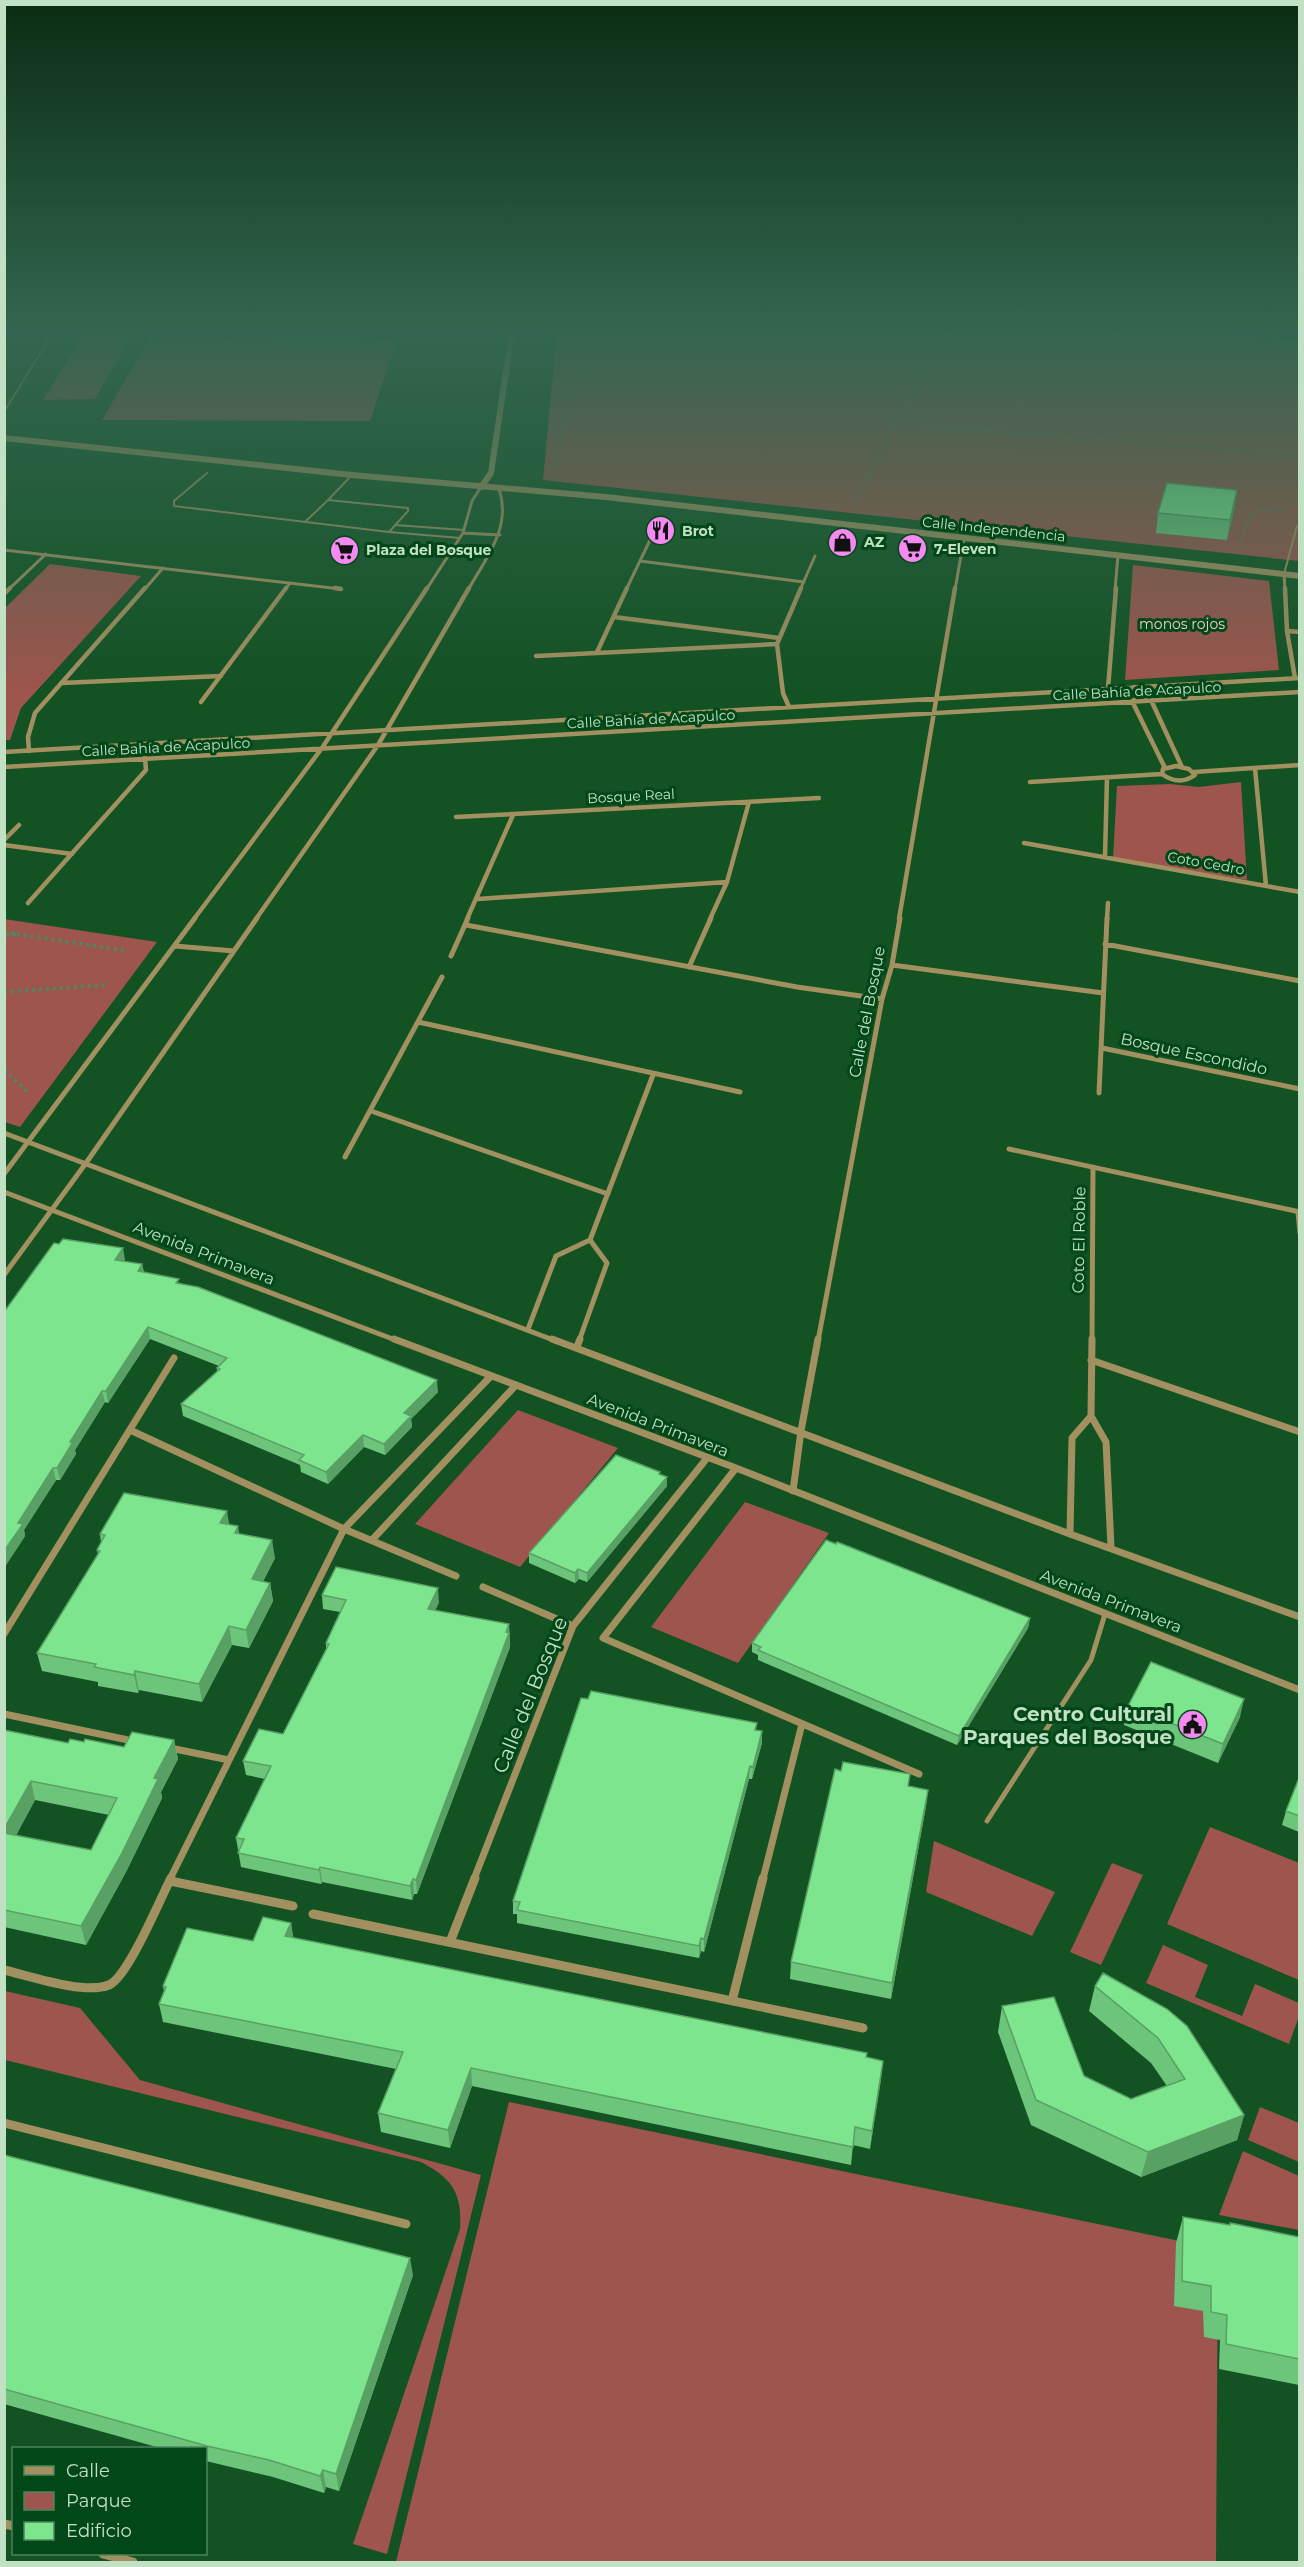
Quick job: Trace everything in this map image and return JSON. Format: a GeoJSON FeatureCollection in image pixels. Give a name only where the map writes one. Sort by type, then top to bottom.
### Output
{"type":"FeatureCollection","features":[{"type":"Feature","properties":{"kind":"street","name":"Calle Independencia"},"geometry":{"type":"LineString","coordinates":[[124,451],[351,475],[606,497],[1299,576]]}},
{"type":"Feature","properties":{"kind":"street"},"geometry":{"type":"LineString","coordinates":[[4,1174],[332,734],[462,534],[472,501],[491,473],[494,451]]}},
{"type":"Feature","properties":{"kind":"street"},"geometry":{"type":"LineString","coordinates":[[4,1275],[86,1163],[388,730],[500,535],[502,498],[491,473]]}},
{"type":"Feature","properties":{"kind":"street"},"geometry":{"type":"LineString","coordinates":[[462,534],[500,535]]}},
{"type":"Feature","properties":{"kind":"street"},"geometry":{"type":"LineString","coordinates":[[597,652],[651,538]]}},
{"type":"Feature","properties":{"kind":"street","name":"Calle del Bosque"},"geometry":{"type":"LineString","coordinates":[[793,1491],[801,1431],[882,999],[892,965],[932,714],[964,538]]}},
{"type":"Feature","properties":{"kind":"street"},"geometry":{"type":"LineString","coordinates":[[4,550],[341,589]]}},
{"type":"Feature","properties":{"kind":"street"},"geometry":{"type":"LineString","coordinates":[[4,594],[46,554]]}},
{"type":"Feature","properties":{"kind":"street"},"geometry":{"type":"LineString","coordinates":[[789,707],[783,693],[777,644],[815,555]]}},
{"type":"Feature","properties":{"kind":"street"},"geometry":{"type":"LineString","coordinates":[[1108,689],[1118,555]]}},
{"type":"Feature","properties":{"kind":"street"},"geometry":{"type":"LineString","coordinates":[[640,561],[804,582]]}},
{"type":"Feature","properties":{"kind":"street"},"geometry":{"type":"LineString","coordinates":[[29,751],[28,737],[35,713],[163,568]]}},
{"type":"Feature","properties":{"kind":"street"},"geometry":{"type":"LineString","coordinates":[[1284,574],[1287,631],[1297,678]]}},
{"type":"Feature","properties":{"kind":"street"},"geometry":{"type":"LineString","coordinates":[[201,702],[290,583]]}},
{"type":"Feature","properties":{"kind":"street"},"geometry":{"type":"LineString","coordinates":[[614,617],[779,638]]}},
{"type":"Feature","properties":{"kind":"street"},"geometry":{"type":"LineString","coordinates":[[1287,631],[1299,632]]}},
{"type":"Feature","properties":{"kind":"street"},"geometry":{"type":"LineString","coordinates":[[536,656],[777,644]]}},
{"type":"Feature","properties":{"kind":"street"},"geometry":{"type":"LineString","coordinates":[[61,683],[220,676]]}},
{"type":"Feature","properties":{"kind":"street","name":"Calle Bahía de Acapulco"},"geometry":{"type":"LineString","coordinates":[[4,752],[1297,678]]}},
{"type":"Feature","properties":{"kind":"street"},"geometry":{"type":"LineString","coordinates":[[1134,687],[1140,697]]}},
{"type":"Feature","properties":{"kind":"street","name":"Calle Bahía de Acapulco"},"geometry":{"type":"LineString","coordinates":[[4,767],[1299,692]]}},
{"type":"Feature","properties":{"kind":"street"},"geometry":{"type":"LineString","coordinates":[[1165,768],[1132,701],[1140,697],[1151,700],[1182,766]]}},
{"type":"Feature","properties":{"kind":"street"},"geometry":{"type":"LineString","coordinates":[[28,903],[146,770],[144,758]]}},
{"type":"Feature","properties":{"kind":"street"},"geometry":{"type":"LineString","coordinates":[[1165,768],[1182,766],[1194,772],[1299,765]]}},
{"type":"Feature","properties":{"kind":"street"},"geometry":{"type":"LineString","coordinates":[[1162,774],[1165,768]]}},
{"type":"Feature","properties":{"kind":"street","name":"Coto Cedro"},"geometry":{"type":"LineString","coordinates":[[1024,843],[1266,886],[1255,768]]}},
{"type":"Feature","properties":{"kind":"street"},"geometry":{"type":"LineString","coordinates":[[1030,782],[1162,774],[1171,780],[1186,781],[1195,777],[1194,772]]}},
{"type":"Feature","properties":{"kind":"street"},"geometry":{"type":"LineString","coordinates":[[1105,857],[1107,777]]}},
{"type":"Feature","properties":{"kind":"street","name":"Bosque Real"},"geometry":{"type":"LineString","coordinates":[[456,817],[819,798]]}},
{"type":"Feature","properties":{"kind":"street"},"geometry":{"type":"LineString","coordinates":[[689,967],[727,882],[749,802]]}},
{"type":"Feature","properties":{"kind":"street"},"geometry":{"type":"LineString","coordinates":[[451,956],[513,815]]}},
{"type":"Feature","properties":{"kind":"street"},"geometry":{"type":"LineString","coordinates":[[4,840],[19,825]]}},
{"type":"Feature","properties":{"kind":"street"},"geometry":{"type":"LineString","coordinates":[[4,845],[72,854]]}},
{"type":"Feature","properties":{"kind":"street"},"geometry":{"type":"LineString","coordinates":[[478,899],[727,882]]}},
{"type":"Feature","properties":{"kind":"street"},"geometry":{"type":"LineString","coordinates":[[1266,886],[1299,892]]}},
{"type":"Feature","properties":{"kind":"street","name":"Bosque Escondido"},"geometry":{"type":"LineString","coordinates":[[1108,903],[1102,1048],[1299,1089]]}},
{"type":"Feature","properties":{"kind":"street"},"geometry":{"type":"LineString","coordinates":[[466,926],[689,967],[882,999]]}},
{"type":"Feature","properties":{"kind":"street"},"geometry":{"type":"LineString","coordinates":[[1105,944],[1299,981]]}},
{"type":"Feature","properties":{"kind":"street"},"geometry":{"type":"LineString","coordinates":[[175,946],[234,951]]}},
{"type":"Feature","properties":{"kind":"street"},"geometry":{"type":"LineString","coordinates":[[892,965],[1103,993]]}},
{"type":"Feature","properties":{"kind":"street"},"geometry":{"type":"LineString","coordinates":[[345,1157],[442,977]]}},
{"type":"Feature","properties":{"kind":"street"},"geometry":{"type":"LineString","coordinates":[[418,1022],[740,1092]]}},
{"type":"Feature","properties":{"kind":"street"},"geometry":{"type":"LineString","coordinates":[[1099,1093],[1102,1048]]}},
{"type":"Feature","properties":{"kind":"street"},"geometry":{"type":"LineString","coordinates":[[528,1329],[556,1256],[590,1240],[654,1075]]}},
{"type":"Feature","properties":{"kind":"street"},"geometry":{"type":"LineString","coordinates":[[371,1111],[608,1194]]}},
{"type":"Feature","properties":{"kind":"street"},"geometry":{"type":"LineString","coordinates":[[4,1133],[1070,1534],[1299,1617]]}},
{"type":"Feature","properties":{"kind":"street"},"geometry":{"type":"LineString","coordinates":[[1010,1149],[1093,1167]]}},
{"type":"Feature","properties":{"kind":"street","name":"Coto El Roble"},"geometry":{"type":"LineString","coordinates":[[1090,1416],[1093,1167],[1299,1212]]}},
{"type":"Feature","properties":{"kind":"street","name":"Avenida Primavera"},"geometry":{"type":"LineString","coordinates":[[4,1192],[736,1468],[1299,1690]]}},
{"type":"Feature","properties":{"kind":"street"},"geometry":{"type":"LineString","coordinates":[[1299,1212],[1299,1233]]}},
{"type":"Feature","properties":{"kind":"street"},"geometry":{"type":"LineString","coordinates":[[577,1347],[607,1263],[590,1240]]}},
{"type":"Feature","properties":{"kind":"street"},"geometry":{"type":"LineString","coordinates":[[4,1634],[174,1358]]}},
{"type":"Feature","properties":{"kind":"street"},"geometry":{"type":"LineString","coordinates":[[1091,1360],[1299,1432]]}},
{"type":"Feature","properties":{"kind":"street"},"geometry":{"type":"LineString","coordinates":[[4,1970],[82,1988],[109,1985],[124,1972],[344,1529],[491,1376]]}},
{"type":"Feature","properties":{"kind":"street"},"geometry":{"type":"LineString","coordinates":[[372,1540],[516,1385]]}},
{"type":"Feature","properties":{"kind":"street"},"geometry":{"type":"LineString","coordinates":[[1070,1534],[1072,1438],[1090,1416],[1106,1442],[1111,1547]]}},
{"type":"Feature","properties":{"kind":"street"},"geometry":{"type":"LineString","coordinates":[[130,1430],[344,1529],[456,1576]]}},
{"type":"Feature","properties":{"kind":"street","name":"Calle del Bosque"},"geometry":{"type":"LineString","coordinates":[[450,1942],[573,1626],[707,1458]]}},
{"type":"Feature","properties":{"kind":"street"},"geometry":{"type":"LineString","coordinates":[[736,1468],[603,1638],[920,1774]]}},
{"type":"Feature","properties":{"kind":"street"},"geometry":{"type":"LineString","coordinates":[[483,1587],[573,1626]]}},
{"type":"Feature","properties":{"kind":"street"},"geometry":{"type":"LineString","coordinates":[[4,1714],[139,1742]]}},
{"type":"Feature","properties":{"kind":"street"},"geometry":{"type":"LineString","coordinates":[[732,2001],[802,1724]]}},
{"type":"Feature","properties":{"kind":"street"},"geometry":{"type":"LineString","coordinates":[[162,1746],[229,1760]]}},
{"type":"Feature","properties":{"kind":"street"},"geometry":{"type":"LineString","coordinates":[[170,1881],[293,1906]]}},
{"type":"Feature","properties":{"kind":"street"},"geometry":{"type":"LineString","coordinates":[[312,1914],[863,2028]]}},
{"type":"Feature","properties":{"kind":"street"},"geometry":{"type":"LineString","coordinates":[[4,2123],[406,2224]]}},
{"type":"Feature","properties":{"kind":"street"},"geometry":{"type":"LineString","coordinates":[[110,2555],[133,2562]]}},
{"type":"Feature","properties":{"kind":"lane"},"geometry":{"type":"LineString","coordinates":[[207,473],[174,501],[174,506],[389,532],[462,534]]}},
{"type":"Feature","properties":{"kind":"lane"},"geometry":{"type":"LineString","coordinates":[[306,521],[351,475]]}},
{"type":"Feature","properties":{"kind":"lane"},"geometry":{"type":"LineString","coordinates":[[328,500],[408,508],[408,511],[389,532]]}},
{"type":"Feature","properties":{"kind":"lane"},"geometry":{"type":"LineString","coordinates":[[394,525],[462,534]]}},
{"type":"Feature","properties":{"kind":"lane"},"geometry":{"type":"LineString","coordinates":[[1284,574],[1297,526]]}},
{"type":"Feature","properties":{"kind":"lane"},"geometry":{"type":"LineString","coordinates":[[987,1821],[1090,1660],[1105,1614]]}},
{"type":"Feature","properties":{"kind":"path"},"geometry":{"type":"LineString","coordinates":[[559,451],[555,467],[562,470]]}},
{"type":"Feature","properties":{"kind":"path"},"geometry":{"type":"LineString","coordinates":[[853,505],[880,451]]}},
{"type":"Feature","properties":{"kind":"path"},"geometry":{"type":"LineString","coordinates":[[1245,451],[1299,455]]}},
{"type":"Feature","properties":{"kind":"path"},"geometry":{"type":"LineString","coordinates":[[1229,547],[1240,547],[1252,513],[1262,510],[1290,512]]}},
{"type":"Feature","properties":{"kind":"path"},"geometry":{"type":"LineString","coordinates":[[4,934],[127,951]]}},
{"type":"Feature","properties":{"kind":"path"},"geometry":{"type":"LineString","coordinates":[[4,992],[107,985]]}},
{"type":"Feature","properties":{"kind":"path"},"geometry":{"type":"LineString","coordinates":[[4,1070],[27,1091]]}},
{"type":"Feature","properties":{"kind":"green space"},"geometry":{"type":"Polygon","coordinates":[[[546,451],[1299,451],[1299,561],[543,480],[546,451]]]}},
{"type":"Feature","properties":{"kind":"green space"},"geometry":{"type":"Polygon","coordinates":[[[50,564],[141,576],[21,708],[10,740],[5,740],[5,608],[50,564]]]}},
{"type":"Feature","properties":{"kind":"green space","name":"monos rojos"},"geometry":{"type":"Polygon","coordinates":[[[1133,565],[1269,581],[1279,670],[1125,680],[1133,565]]]}},
{"type":"Feature","properties":{"kind":"green space"},"geometry":{"type":"Polygon","coordinates":[[[1241,782],[1247,880],[1113,859],[1117,786],[1170,784],[1199,787],[1241,782]]]}},
{"type":"Feature","properties":{"kind":"green space"},"geometry":{"type":"Polygon","coordinates":[[[4,919],[157,942],[20,1127],[5,1122],[4,919]]]}},
{"type":"Feature","properties":{"kind":"green space"},"geometry":{"type":"Polygon","coordinates":[[[518,1410],[618,1448],[520,1567],[415,1524],[518,1410]]]}},
{"type":"Feature","properties":{"kind":"green space"},"geometry":{"type":"Polygon","coordinates":[[[745,1502],[829,1533],[738,1663],[651,1627],[745,1502]]]}},
{"type":"Feature","properties":{"kind":"green space"},"geometry":{"type":"Polygon","coordinates":[[[1210,1827],[1299,1863],[1299,1980],[1167,1924],[1210,1827]]]}},
{"type":"Feature","properties":{"kind":"green space"},"geometry":{"type":"Polygon","coordinates":[[[934,1841],[1055,1892],[1032,1936],[926,1892],[934,1841]]]}},
{"type":"Feature","properties":{"kind":"green space"},"geometry":{"type":"Polygon","coordinates":[[[1112,1863],[1143,1875],[1101,1965],[1070,1952],[1112,1863]]]}},
{"type":"Feature","properties":{"kind":"green space"},"geometry":{"type":"Polygon","coordinates":[[[1163,1945],[1208,1965],[1195,1997],[1242,2016],[1255,1984],[1299,2003],[1299,2016],[1289,2044],[1146,1983],[1163,1945]]]}},
{"type":"Feature","properties":{"kind":"green space"},"geometry":{"type":"Polygon","coordinates":[[[5,1991],[80,2008],[140,2080],[481,2175],[387,2554],[353,2544],[460,2229],[459,2206],[453,2188],[441,2175],[421,2162],[5,2060],[5,1991]]]}},
{"type":"Feature","properties":{"kind":"green space"},"geometry":{"type":"Polygon","coordinates":[[[509,2102],[1218,2249],[1216,2562],[396,2562],[509,2102]]]}},
{"type":"Feature","properties":{"kind":"green space"},"geometry":{"type":"Polygon","coordinates":[[[1260,2107],[1299,2123],[1299,2162],[1248,2140],[1260,2107]]]}},
{"type":"Feature","properties":{"kind":"green space"},"geometry":{"type":"Polygon","coordinates":[[[1243,2151],[1299,2176],[1299,2230],[1219,2215],[1243,2151]]]}},
{"type":"Feature","properties":{"kind":"building"},"geometry":{"type":"Polygon","coordinates":[[[1167,483],[1237,490],[1230,520],[1158,513],[1167,483]]]}},
{"type":"Feature","properties":{"kind":"building"},"geometry":{"type":"Polygon","coordinates":[[[63,1239],[123,1248],[115,1260],[142,1264],[138,1271],[179,1279],[176,1283],[198,1287],[437,1380],[404,1413],[411,1416],[384,1444],[363,1435],[326,1472],[299,1460],[304,1455],[181,1404],[220,1369],[217,1368],[227,1358],[148,1327],[106,1391],[102,1391],[70,1442],[73,1442],[57,1468],[53,1468],[18,1523],[23,1524],[4,1551],[4,1312],[54,1243],[59,1244],[63,1239]]]}},
{"type":"Feature","properties":{"kind":"building"},"geometry":{"type":"Polygon","coordinates":[[[616,1455],[660,1472],[659,1474],[667,1477],[587,1573],[578,1569],[575,1573],[529,1553],[616,1455]]]}},
{"type":"Feature","properties":{"kind":"building"},"geometry":{"type":"Polygon","coordinates":[[[124,1493],[227,1511],[220,1523],[238,1526],[235,1533],[272,1540],[252,1579],[270,1583],[246,1630],[229,1626],[199,1684],[135,1671],[134,1675],[94,1667],[96,1664],[37,1653],[100,1551],[97,1550],[105,1535],[100,1534],[124,1493]]]}},
{"type":"Feature","properties":{"kind":"building"},"geometry":{"type":"Polygon","coordinates":[[[826,1540],[836,1544],[837,1542],[1030,1618],[959,1736],[758,1650],[761,1647],[752,1643],[826,1540]]]}},
{"type":"Feature","properties":{"kind":"building"},"geometry":{"type":"Polygon","coordinates":[[[336,1567],[438,1588],[428,1609],[509,1624],[506,1632],[509,1633],[416,1880],[413,1879],[410,1886],[238,1853],[244,1839],[236,1838],[271,1766],[243,1761],[259,1729],[283,1734],[329,1644],[326,1643],[346,1600],[322,1595],[336,1567]]]}},
{"type":"Feature","properties":{"kind":"building"},"geometry":{"type":"Polygon","coordinates":[[[1151,1662],[1244,1699],[1223,1744],[1128,1706],[1151,1662]]]}},
{"type":"Feature","properties":{"kind":"building"},"geometry":{"type":"Polygon","coordinates":[[[591,1691],[757,1723],[755,1730],[762,1731],[753,1767],[750,1766],[704,1939],[701,1938],[699,1946],[517,1910],[520,1902],[513,1901],[581,1698],[588,1699],[591,1691]]]}},
{"type":"Feature","properties":{"kind":"building"},"geometry":{"type":"Polygon","coordinates":[[[4,1730],[68,1743],[70,1739],[84,1742],[85,1739],[124,1747],[132,1732],[174,1740],[154,1778],[158,1779],[122,1853],[81,1926],[4,1910],[4,1833],[91,1850],[117,1798],[31,1781],[4,1829],[4,1730]]]}},
{"type":"Feature","properties":{"kind":"building"},"geometry":{"type":"Polygon","coordinates":[[[843,1762],[910,1774],[908,1786],[928,1790],[892,1983],[791,1962],[835,1769],[841,1771],[843,1762]]]}},
{"type":"Feature","properties":{"kind":"building"},"geometry":{"type":"Polygon","coordinates":[[[1299,1778],[1299,1816],[1286,1811],[1299,1778]]]}},
{"type":"Feature","properties":{"kind":"building"},"geometry":{"type":"Polygon","coordinates":[[[263,1917],[291,1923],[285,1936],[867,2053],[866,2057],[883,2061],[872,2131],[855,2127],[853,2147],[471,2068],[448,2130],[378,2113],[403,2052],[159,2004],[166,1987],[163,1986],[187,1928],[253,1941],[263,1917]]]}},
{"type":"Feature","properties":{"kind":"building"},"geometry":{"type":"Polygon","coordinates":[[[1103,1973],[1167,2009],[1187,2026],[1244,2115],[1148,2152],[1036,2100],[1002,2006],[1054,1997],[1084,2076],[1131,2099],[1185,2079],[1158,2038],[1095,1986],[1103,1973]]]}},
{"type":"Feature","properties":{"kind":"building"},"geometry":{"type":"Polygon","coordinates":[[[4,2155],[410,2258],[336,2474],[323,2470],[320,2476],[269,2460],[207,2446],[4,2389],[4,2155]]]}},
{"type":"Feature","properties":{"kind":"building"},"geometry":{"type":"Polygon","coordinates":[[[1183,2217],[1230,2225],[1230,2223],[1299,2237],[1299,2359],[1226,2344],[1227,2315],[1211,2312],[1211,2286],[1182,2281],[1183,2217]]]}},
{"type":"Feature","properties":{"kind":"place","name":"Brot"},"geometry":{"type":"Point","coordinates":[661,531]}},
{"type":"Feature","properties":{"kind":"place","name":"AZ"},"geometry":{"type":"Point","coordinates":[843,542]}},
{"type":"Feature","properties":{"kind":"place","name":"7-Eleven"},"geometry":{"type":"Point","coordinates":[913,549]}},
{"type":"Feature","properties":{"kind":"place","name":"Plaza del Bosque"},"geometry":{"type":"Point","coordinates":[345,550]}},
{"type":"Feature","properties":{"kind":"place","name":"Centro Cultural Parques del Bosque"},"geometry":{"type":"Point","coordinates":[1193,1725]}}]}
